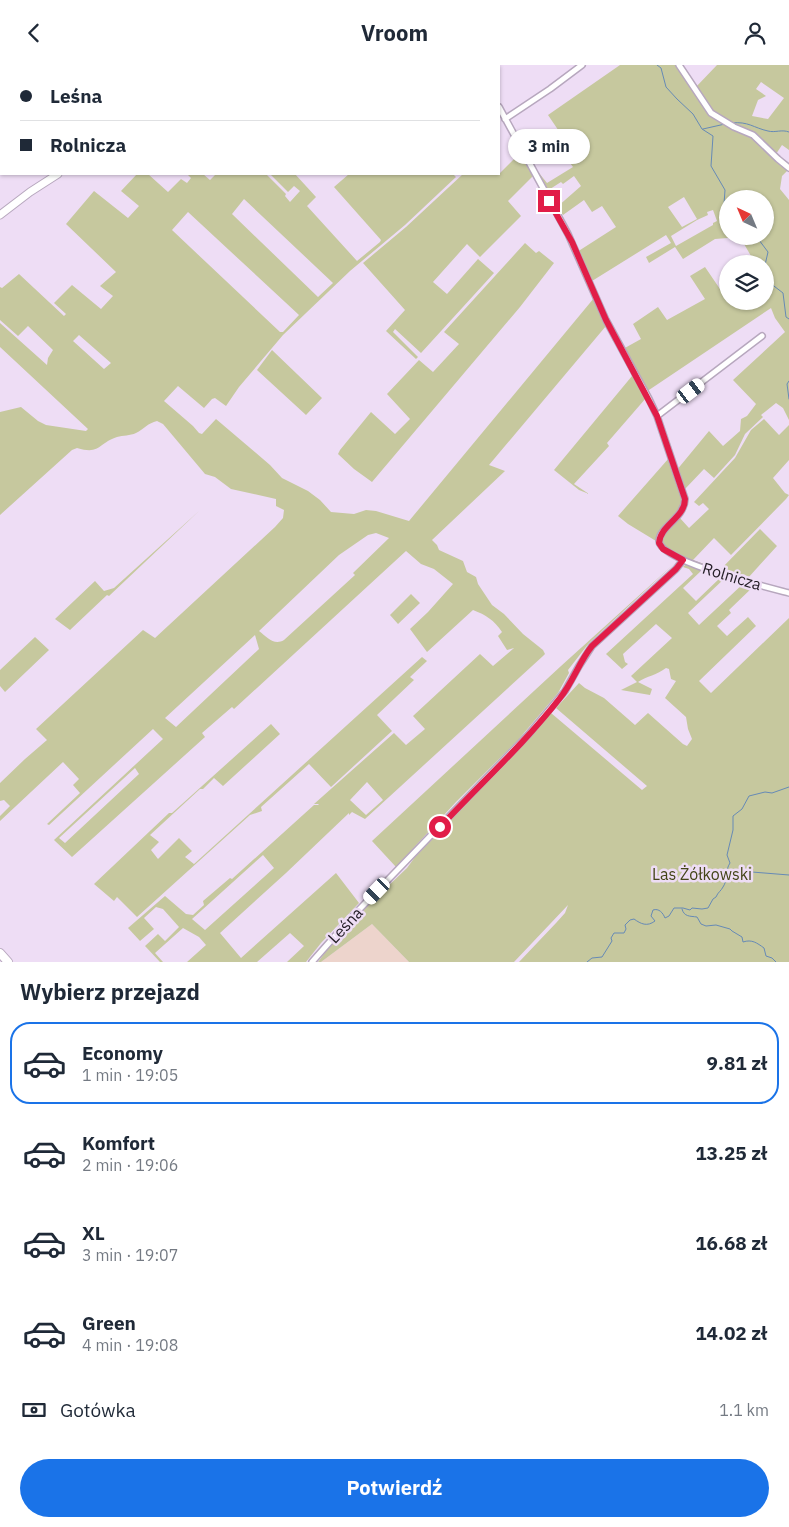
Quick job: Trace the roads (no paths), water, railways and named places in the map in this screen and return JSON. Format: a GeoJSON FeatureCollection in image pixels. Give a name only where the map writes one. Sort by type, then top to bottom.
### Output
{"type":"FeatureCollection","features":[{"type":"Feature","properties":{"kind":"main road"},"geometry":{"type":"LineString","coordinates":[[0,953],[8,962]]}},
{"type":"Feature","properties":{"kind":"street"},"geometry":{"type":"LineString","coordinates":[[505,119],[582,65]]}},
{"type":"Feature","properties":{"kind":"street"},"geometry":{"type":"LineString","coordinates":[[679,65],[711,113],[753,135],[789,168]]}},
{"type":"Feature","properties":{"kind":"street","name":"Rolnicza"},"geometry":{"type":"LineString","coordinates":[[500,109],[568,234],[606,320],[657,416],[685,499],[682,511],[661,535],[659,543],[663,549],[683,560],[789,593]]}},
{"type":"Feature","properties":{"kind":"street"},"geometry":{"type":"LineString","coordinates":[[0,215],[30,191],[56,175]]}},
{"type":"Feature","properties":{"kind":"street"},"geometry":{"type":"LineString","coordinates":[[657,416],[762,336]]}},
{"type":"Feature","properties":{"kind":"street","name":"Leśna"},"geometry":{"type":"LineString","coordinates":[[312,962],[350,919],[528,735],[565,691],[592,646],[676,569],[683,560]]}},
{"type":"Feature","properties":{"kind":"waterway"},"geometry":{"type":"LineString","coordinates":[[657,65],[661,68],[666,87],[693,114],[702,129],[713,136],[711,166],[725,190]]}},
{"type":"Feature","properties":{"kind":"waterway"},"geometry":{"type":"LineString","coordinates":[[732,123],[747,124],[763,130],[789,132]]}},
{"type":"Feature","properties":{"kind":"waterway"},"geometry":{"type":"LineString","coordinates":[[703,129],[725,124]]}},
{"type":"Feature","properties":{"kind":"waterway"},"geometry":{"type":"LineString","coordinates":[[763,245],[768,252],[767,255]]}},
{"type":"Feature","properties":{"kind":"waterway"},"geometry":{"type":"LineString","coordinates":[[774,286],[783,293],[786,317],[789,319]]}},
{"type":"Feature","properties":{"kind":"waterway"},"geometry":{"type":"LineString","coordinates":[[789,381],[787,384],[789,399]]}},
{"type":"Feature","properties":{"kind":"waterway"},"geometry":{"type":"LineString","coordinates":[[587,962],[592,958],[602,957],[612,941],[611,938],[614,933],[624,933],[625,925],[630,920],[634,919],[649,924],[655,921],[651,916],[653,910],[660,911],[665,918],[669,916],[674,908],[690,910],[692,908],[708,908],[726,881],[730,863],[727,855],[733,830],[733,816],[742,809],[749,796],[765,792],[772,793],[789,787]]}},
{"type":"Feature","properties":{"kind":"waterway"},"geometry":{"type":"LineString","coordinates":[[728,876],[752,872],[789,875]]}},
{"type":"Feature","properties":{"kind":"waterway"},"geometry":{"type":"LineString","coordinates":[[682,909],[686,915],[697,917],[701,924],[706,926],[716,925],[730,929],[742,937],[743,942],[752,941],[757,943],[764,948],[766,956],[776,962]]}},
{"type":"Feature","properties":{"kind":"park label","name":"Las Żółkowski"},"geometry":{"type":"Point","coordinates":[702,874]}}]}
